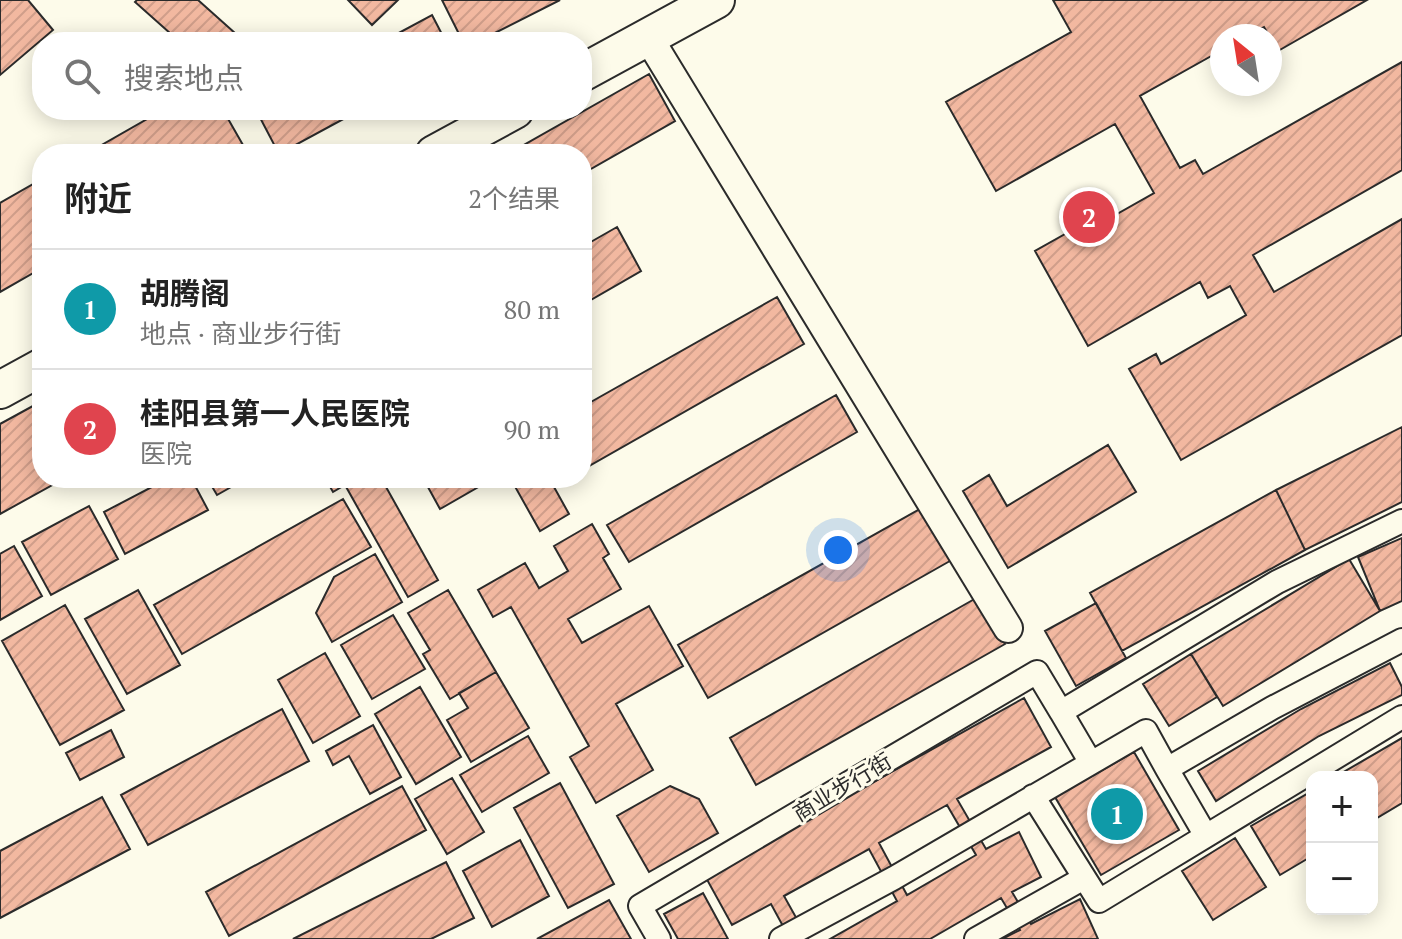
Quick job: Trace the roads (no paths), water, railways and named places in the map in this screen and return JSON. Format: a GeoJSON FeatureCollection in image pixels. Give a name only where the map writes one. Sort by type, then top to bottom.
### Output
{"type":"FeatureCollection","features":[{"type":"Feature","properties":{"kind":"street"},"geometry":{"type":"LineString","coordinates":[[592,68],[716,0]]}},
{"type":"Feature","properties":{"kind":"street"},"geometry":{"type":"LineString","coordinates":[[648,37],[1008,628]]}},
{"type":"Feature","properties":{"kind":"street"},"geometry":{"type":"LineString","coordinates":[[452,144],[497,120]]}},
{"type":"Feature","properties":{"kind":"street"},"geometry":{"type":"LineString","coordinates":[[0,390],[32,372]]}},
{"type":"Feature","properties":{"kind":"street"},"geometry":{"type":"LineString","coordinates":[[1061,712],[1277,582],[1402,521]]}},
{"type":"Feature","properties":{"kind":"street"},"geometry":{"type":"LineString","coordinates":[[1167,769],[1272,708],[1402,640]]}},
{"type":"Feature","properties":{"kind":"street","name":"商业步行街"},"geometry":{"type":"LineString","coordinates":[[659,939],[640,906],[1037,672],[1091,763]]}},
{"type":"Feature","properties":{"kind":"street"},"geometry":{"type":"LineString","coordinates":[[1033,796],[1099,901],[1402,717]]}},
{"type":"Feature","properties":{"kind":"street"},"geometry":{"type":"LineString","coordinates":[[781,939],[894,878],[1146,731],[1206,836]]}},
{"type":"Feature","properties":{"kind":"street"},"geometry":{"type":"LineString","coordinates":[[976,939],[1084,878]]}},
{"type":"Feature","properties":{"kind":"place","name":"桂阳县第一人民医院"},"geometry":{"type":"Point","coordinates":[1089,217]}},
{"type":"Feature","properties":{"kind":"place","name":"胡腾阁"},"geometry":{"type":"Point","coordinates":[1117,814]}}]}
